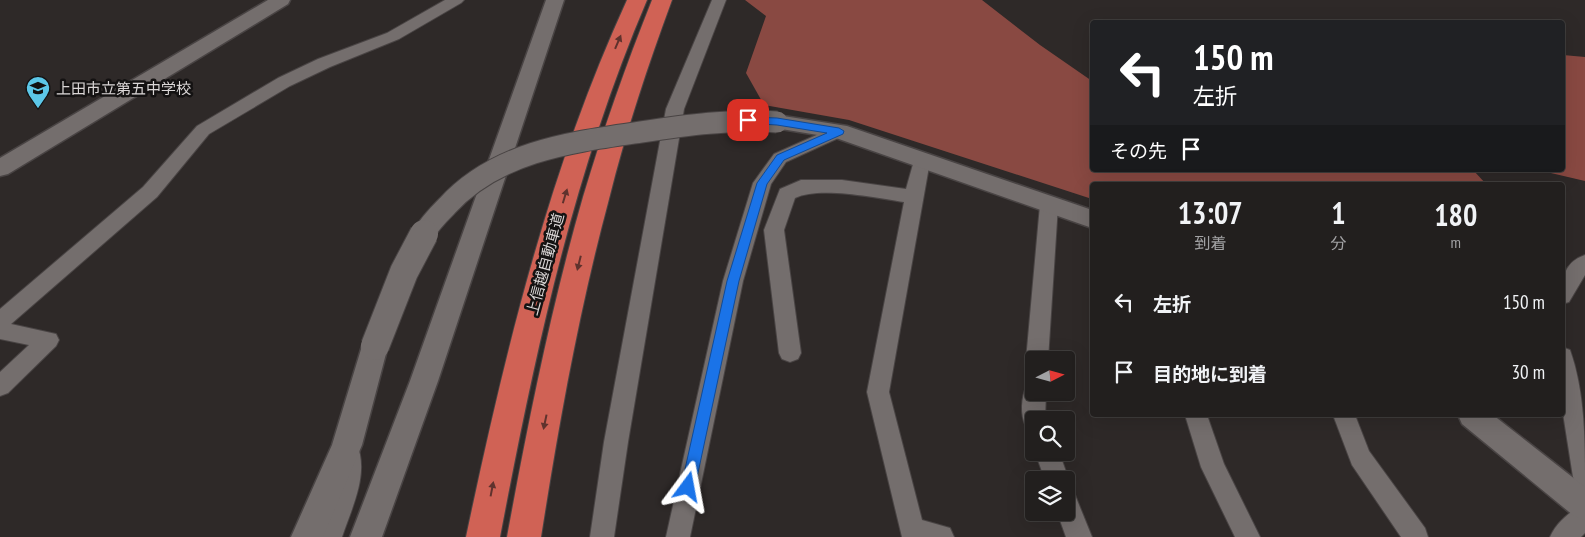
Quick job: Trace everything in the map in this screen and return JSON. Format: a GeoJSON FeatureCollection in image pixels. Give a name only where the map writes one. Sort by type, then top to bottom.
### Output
{"type":"FeatureCollection","features":[{"type":"Feature","properties":{"kind":"highway","name":"上信越自動車道"},"geometry":{"type":"LineString","coordinates":[[483,537],[528,328],[556,222],[585,129],[613,54],[637,0]]}},
{"type":"Feature","properties":{"kind":"highway"},"geometry":{"type":"LineString","coordinates":[[524,537],[537,458],[562,337],[590,220],[617,123],[641,53],[662,0]]}},
{"type":"Feature","properties":{"kind":"street"},"geometry":{"type":"LineString","coordinates":[[0,168],[281,0]]}},
{"type":"Feature","properties":{"kind":"street"},"geometry":{"type":"LineString","coordinates":[[0,320],[150,192],[203,130],[284,82],[393,36],[456,0]]}},
{"type":"Feature","properties":{"kind":"street"},"geometry":{"type":"LineString","coordinates":[[366,537],[427,372],[555,0]]}},
{"type":"Feature","properties":{"kind":"street"},"geometry":{"type":"LineString","coordinates":[[602,537],[616,442],[675,110],[719,0]]}},
{"type":"Feature","properties":{"kind":"street"},"geometry":{"type":"LineString","coordinates":[[307,537],[347,445],[375,346],[404,272],[428,226],[453,199],[481,176],[530,153],[570,142],[699,123],[748,120],[777,122],[839,131],[1090,218]]}},
{"type":"Feature","properties":{"kind":"street"},"geometry":{"type":"LineString","coordinates":[[678,537],[733,281],[762,183],[780,158],[839,131]]}},
{"type":"Feature","properties":{"kind":"street"},"geometry":{"type":"LineString","coordinates":[[921,161],[878,392],[913,533],[941,537]]}},
{"type":"Feature","properties":{"kind":"street"},"geometry":{"type":"LineString","coordinates":[[790,353],[774,230],[786,194],[801,186],[842,187],[914,197]]}},
{"type":"Feature","properties":{"kind":"street"},"geometry":{"type":"LineString","coordinates":[[1038,351],[1049,205]]}},
{"type":"Feature","properties":{"kind":"street"},"geometry":{"type":"LineString","coordinates":[[1565,292],[1582,270]]}},
{"type":"Feature","properties":{"kind":"street"},"geometry":{"type":"LineString","coordinates":[[0,330],[48,340],[0,386]]}},
{"type":"Feature","properties":{"kind":"street"},"geometry":{"type":"LineString","coordinates":[[1572,372],[1585,477]]}},
{"type":"Feature","properties":{"kind":"street"},"geometry":{"type":"LineString","coordinates":[[1197,417],[1213,467],[1248,537]]}},
{"type":"Feature","properties":{"kind":"street"},"geometry":{"type":"LineString","coordinates":[[1345,417],[1360,457],[1416,537]]}},
{"type":"Feature","properties":{"kind":"street"},"geometry":{"type":"LineString","coordinates":[[1474,417],[1585,506]]}},
{"type":"Feature","properties":{"kind":"street"},"geometry":{"type":"LineString","coordinates":[[329,537],[348,482],[347,445]]}},
{"type":"Feature","properties":{"kind":"street"},"geometry":{"type":"LineString","coordinates":[[1563,537],[1585,516]]}},
{"type":"Feature","properties":{"kind":"street"},"geometry":{"type":"LineString","coordinates":[[1073,521],[1079,537]]}},
{"type":"Feature","properties":{"kind":"shaded area"},"geometry":{"type":"Polygon","coordinates":[[[745,0],[982,0],[1040,45],[1090,80],[1090,172],[1475,172],[1484,182],[1090,182],[1090,198],[849,120],[764,105],[746,73],[766,16],[745,0]]]}},
{"type":"Feature","properties":{"kind":"shaded area"},"geometry":{"type":"Polygon","coordinates":[[[1565,55],[1585,57],[1585,181],[1547,172],[1565,172],[1565,55]]]}},
{"type":"Feature","properties":{"kind":"place","name":"上田市立第五中学校"},"geometry":{"type":"Point","coordinates":[38,109]}},
{"type":"Feature","properties":{"kind":"route"},"geometry":{"type":"LineString","coordinates":[[688,487],[733,281],[762,183],[780,158],[839,131],[748,120]]}}]}
